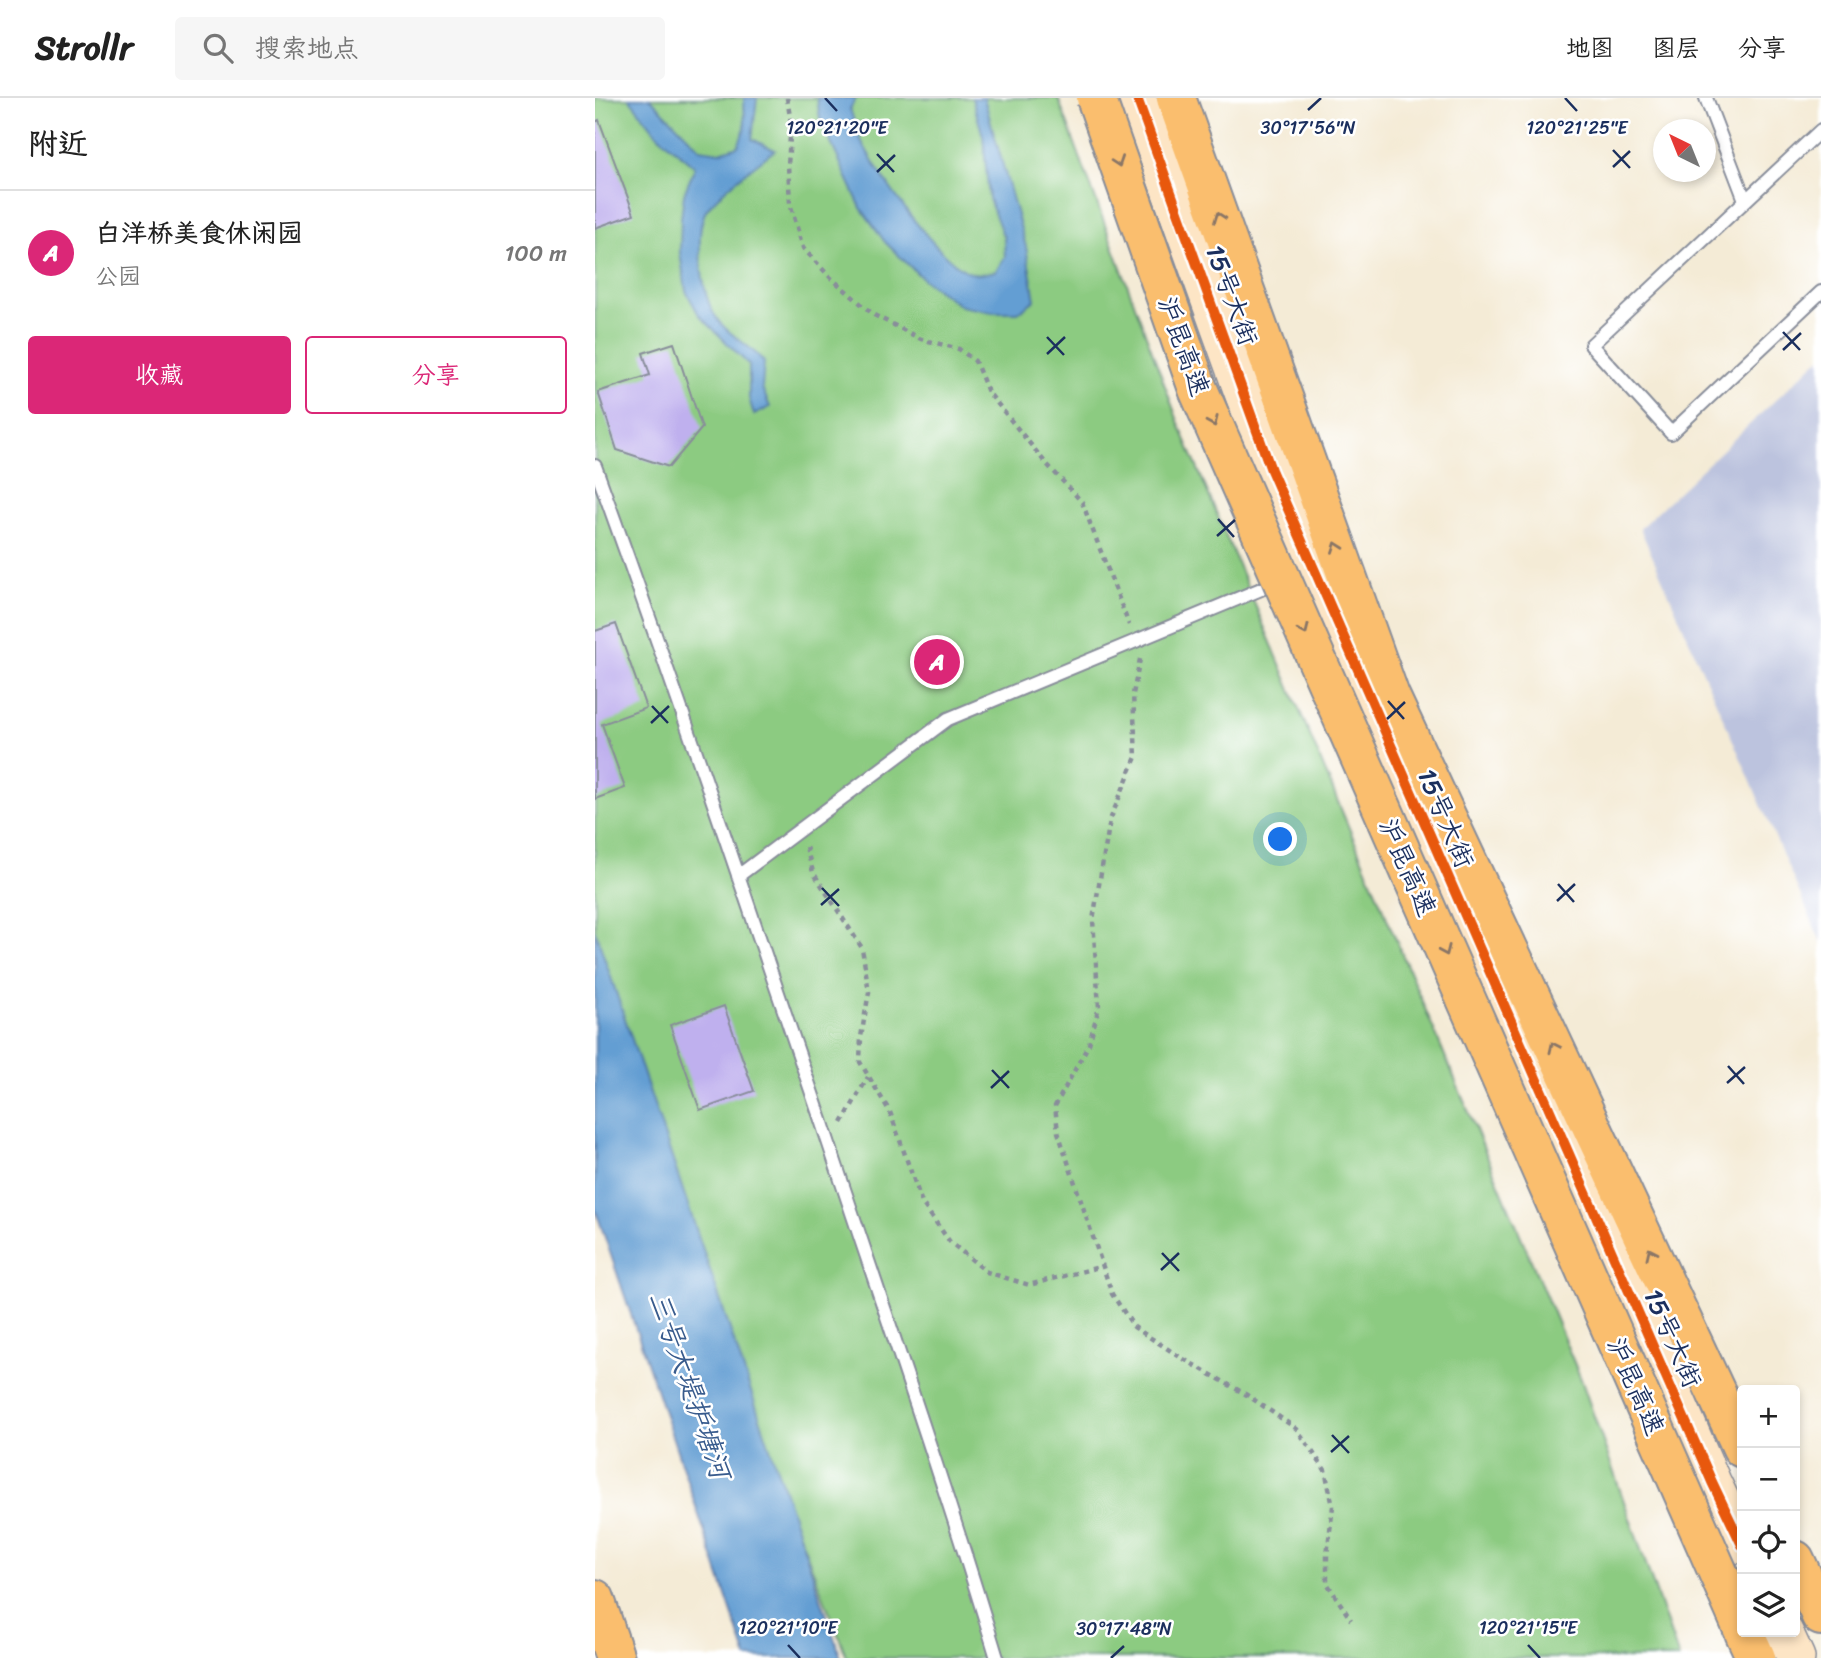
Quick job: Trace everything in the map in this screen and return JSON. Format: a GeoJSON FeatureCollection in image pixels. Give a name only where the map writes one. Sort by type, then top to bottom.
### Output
{"type":"FeatureCollection","features":[{"type":"Feature","properties":{"kind":"main road","name":"沪昆高速"},"geometry":{"type":"LineString","coordinates":[[1096,98],[1198,390],[1737,1615]]}},
{"type":"Feature","properties":{"kind":"main road"},"geometry":{"type":"LineString","coordinates":[[1176,98],[1390,696],[1737,1437]]}},
{"type":"Feature","properties":{"kind":"main road"},"geometry":{"type":"LineString","coordinates":[[1800,1571],[1821,1616]]}},
{"type":"Feature","properties":{"kind":"main road"},"geometry":{"type":"LineString","coordinates":[[595,1599],[615,1658]]}},
{"type":"Feature","properties":{"kind":"main road","name":"沪昆高速"},"geometry":{"type":"LineString","coordinates":[[1747,1637],[1756,1658]]}},
{"type":"Feature","properties":{"kind":"street","name":"15号大街"},"geometry":{"type":"LineString","coordinates":[[1137,98],[1271,470],[1695,1444],[1737,1534]]}},
{"type":"Feature","properties":{"kind":"street"},"geometry":{"type":"LineString","coordinates":[[1786,1637],[1796,1658]]}},
{"type":"Feature","properties":{"kind":"lane"},"geometry":{"type":"LineString","coordinates":[[1706,98],[1745,200]]}},
{"type":"Feature","properties":{"kind":"lane"},"geometry":{"type":"LineString","coordinates":[[1821,130],[1591,345],[1671,433],[1821,292]]}},
{"type":"Feature","properties":{"kind":"lane"},"geometry":{"type":"LineString","coordinates":[[595,466],[667,664],[960,1535],[997,1658]]}},
{"type":"Feature","properties":{"kind":"lane"},"geometry":{"type":"LineString","coordinates":[[738,876],[948,719],[1313,568]]}},
{"type":"Feature","properties":{"kind":"path"},"geometry":{"type":"LineString","coordinates":[[787,98],[791,123],[788,165],[790,203],[803,248],[874,315],[921,339],[959,349],[975,360],[988,392],[1038,454],[1082,502],[1129,626],[1145,637],[1133,694],[1136,757],[1110,820],[1093,920],[1099,1007],[1089,1044],[1055,1106],[1058,1132],[1112,1294],[1134,1327],[1179,1357],[1247,1395],[1297,1429],[1325,1470],[1333,1506],[1327,1555],[1327,1583],[1351,1620]]}},
{"type":"Feature","properties":{"kind":"path"},"geometry":{"type":"LineString","coordinates":[[801,829],[813,872],[862,948],[869,992],[861,1037],[860,1062],[890,1112],[922,1203],[950,1242],[987,1272],[1029,1285],[1103,1266]]}},
{"type":"Feature","properties":{"kind":"path"},"geometry":{"type":"LineString","coordinates":[[829,1145],[868,1077]]}},
{"type":"Feature","properties":{"kind":"shaded area"},"geometry":{"type":"Polygon","coordinates":[[[1821,357],[1821,942],[1640,528],[1821,357]]]}},
{"type":"Feature","properties":{"kind":"green space"},"geometry":{"type":"Polygon","coordinates":[[[595,98],[1058,98],[1181,429],[1581,1379],[1679,1658],[847,1658],[595,1005],[595,98]]]}},
{"type":"Feature","properties":{"kind":"water"},"geometry":{"type":"Polygon","coordinates":[[[629,98],[650,98],[700,149],[720,152],[738,146],[745,128],[744,98],[757,98],[752,139],[775,150],[715,199],[704,215],[700,237],[703,279],[714,314],[724,327],[764,362],[762,388],[770,407],[754,415],[749,398],[749,365],[699,315],[686,291],[680,253],[681,219],[684,194],[695,167],[658,135],[629,98]]]}},
{"type":"Feature","properties":{"kind":"water"},"geometry":{"type":"Polygon","coordinates":[[[817,98],[856,98],[850,109],[858,134],[892,191],[945,255],[961,268],[977,274],[996,271],[1005,257],[1004,238],[989,199],[983,136],[972,98],[984,98],[1026,247],[1035,300],[1018,312],[993,312],[961,306],[924,280],[885,242],[861,208],[820,119],[817,98]]]}},
{"type":"Feature","properties":{"kind":"water","name":"三号大堤护塘河"},"geometry":{"type":"Polygon","coordinates":[[[595,930],[841,1658],[747,1658],[595,1208],[595,930]]]}},
{"type":"Feature","properties":{"kind":"building"},"geometry":{"type":"Polygon","coordinates":[[[599,120],[634,214],[595,228],[595,122],[599,120]]]}},
{"type":"Feature","properties":{"kind":"building"},"geometry":{"type":"Polygon","coordinates":[[[674,343],[702,428],[669,467],[617,450],[598,392],[650,375],[643,353],[674,343]]]}},
{"type":"Feature","properties":{"kind":"building"},"geometry":{"type":"Polygon","coordinates":[[[616,624],[646,708],[602,724],[625,788],[595,799],[595,631],[616,624]]]}},
{"type":"Feature","properties":{"kind":"building"},"geometry":{"type":"Polygon","coordinates":[[[724,1006],[754,1091],[700,1110],[670,1025],[724,1006]]]}},
{"type":"Feature","properties":{"kind":"cycle path"},"geometry":{"type":"LineString","coordinates":[[1137,98],[1271,470],[1737,1534]]}},
{"type":"Feature","properties":{"kind":"place","name":"白洋桥美食休闲园"},"geometry":{"type":"Point","coordinates":[937,662]}}]}
